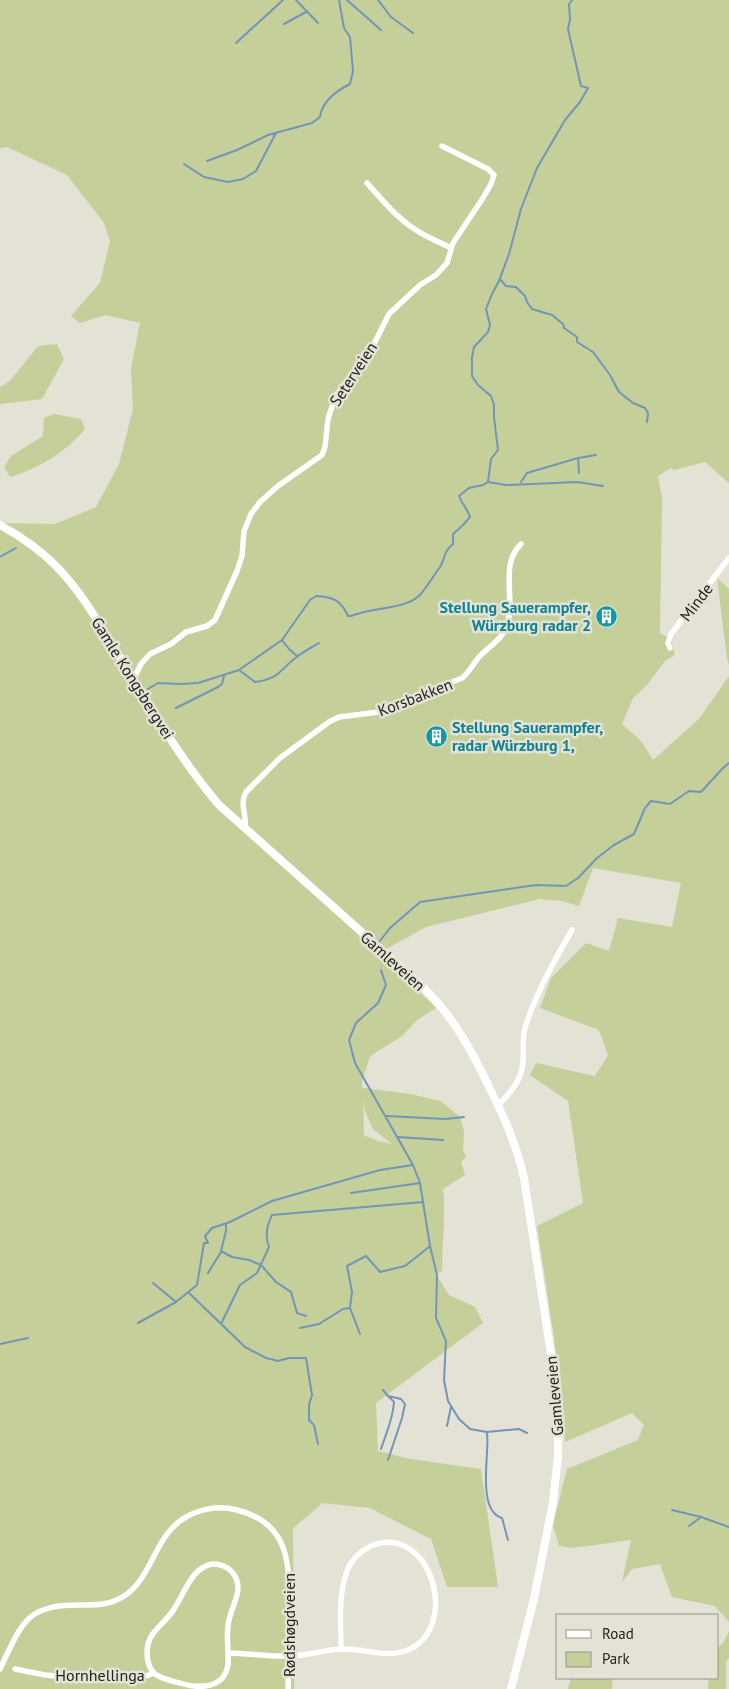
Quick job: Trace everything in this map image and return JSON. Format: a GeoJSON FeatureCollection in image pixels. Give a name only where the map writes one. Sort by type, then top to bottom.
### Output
{"type":"FeatureCollection","features":[{"type":"Feature","properties":{"kind":"main road","name":"Gamle Kongsbergvei"},"geometry":{"type":"LineString","coordinates":[[0,525],[35,548],[65,575],[84,600],[181,754],[205,788],[219,805],[259,840]]}},
{"type":"Feature","properties":{"kind":"main road","name":"Gamleveien"},"geometry":{"type":"LineString","coordinates":[[259,840],[432,995],[447,1012],[460,1032],[498,1105],[515,1144],[524,1178],[556,1387],[558,1422],[557,1472],[546,1538],[534,1599],[511,1689]]}},
{"type":"Feature","properties":{"kind":"street","name":"Seterveien"},"geometry":{"type":"LineString","coordinates":[[134,678],[140,664],[147,656],[171,644],[186,632],[207,626],[215,620],[237,572],[242,556],[244,530],[251,514],[278,486],[322,454],[325,447],[328,419],[335,397],[374,344],[389,314],[420,285],[442,270],[447,263],[451,248],[458,234],[483,198],[494,175],[488,169],[442,146]]}},
{"type":"Feature","properties":{"kind":"street"},"geometry":{"type":"LineString","coordinates":[[367,183],[386,205],[405,222],[417,231],[451,248]]}},
{"type":"Feature","properties":{"kind":"street","name":"Korsbakken"},"geometry":{"type":"LineString","coordinates":[[245,827],[246,820],[242,798],[246,792],[280,758],[315,731],[339,717],[379,712],[465,676],[484,652],[502,635],[506,628],[509,612],[510,562],[514,551],[521,544]]}},
{"type":"Feature","properties":{"kind":"street","name":"Minde"},"geometry":{"type":"LineString","coordinates":[[670,648],[668,643],[671,634],[729,558]]}},
{"type":"Feature","properties":{"kind":"street"},"geometry":{"type":"LineString","coordinates":[[498,1105],[510,1093],[521,1074],[525,1029],[546,978],[572,930]]}},
{"type":"Feature","properties":{"kind":"street","name":"Rødshøgdveien"},"geometry":{"type":"LineString","coordinates":[[0,1669],[19,1630],[32,1615],[49,1607],[102,1605],[123,1597],[139,1581],[162,1540],[174,1526],[193,1514],[218,1508],[235,1509],[254,1515],[271,1530],[283,1546],[287,1559],[290,1575],[288,1689]]}},
{"type":"Feature","properties":{"kind":"street"},"geometry":{"type":"LineString","coordinates":[[228,1653],[289,1656],[341,1649],[398,1653],[412,1648],[423,1638],[433,1619],[436,1607],[436,1594],[433,1582],[428,1570],[414,1552],[400,1545],[382,1543],[366,1549],[353,1560],[346,1573],[341,1599],[341,1649]]}},
{"type":"Feature","properties":{"kind":"street"},"geometry":{"type":"LineString","coordinates":[[208,1565],[226,1567],[233,1573],[238,1582],[238,1596],[228,1621],[228,1663],[225,1673],[219,1681],[209,1687],[194,1687],[165,1679],[154,1673],[147,1656],[150,1638],[172,1612],[196,1573],[208,1565]]}},
{"type":"Feature","properties":{"kind":"street","name":"Hornhellinga"},"geometry":{"type":"LineString","coordinates":[[15,1669],[38,1674],[68,1677],[146,1676],[154,1673]]}},
{"type":"Feature","properties":{"kind":"green space"},"geometry":{"type":"Polygon","coordinates":[[[0,0],[729,0],[729,483],[705,462],[674,470],[671,468],[658,476],[662,499],[660,633],[671,639],[675,655],[665,661],[647,685],[633,698],[622,724],[641,741],[653,760],[699,719],[729,676],[729,1622],[715,1606],[672,1597],[660,1564],[632,1569],[622,1582],[631,1540],[572,1548],[559,1546],[553,1525],[567,1469],[638,1440],[644,1425],[632,1413],[565,1442],[562,1391],[537,1226],[583,1203],[568,1101],[530,1075],[536,1063],[595,1076],[608,1055],[599,1030],[540,1008],[551,978],[586,943],[609,951],[618,918],[672,927],[681,883],[593,868],[579,906],[562,901],[540,899],[426,927],[379,953],[436,1008],[417,1020],[402,1036],[370,1056],[362,1088],[411,1094],[440,1101],[460,1117],[464,1131],[463,1150],[466,1157],[461,1162],[465,1175],[443,1189],[442,1271],[436,1274],[449,1295],[475,1307],[483,1323],[376,1403],[378,1451],[410,1459],[481,1469],[498,1587],[447,1587],[431,1539],[370,1508],[323,1503],[293,1528],[294,1689],[0,1689],[0,523],[55,524],[96,507],[119,464],[133,409],[131,368],[140,323],[106,315],[80,323],[71,316],[100,283],[110,241],[104,223],[67,175],[7,147],[0,148],[0,0]],[[363,1097],[364,1135],[392,1144],[373,1129],[364,1108],[363,1097]]]}},
{"type":"Feature","properties":{"kind":"green space"},"geometry":{"type":"Polygon","coordinates":[[[57,344],[64,359],[42,399],[0,404],[0,387],[10,381],[38,346],[57,344]]]}},
{"type":"Feature","properties":{"kind":"green space"},"geometry":{"type":"Polygon","coordinates":[[[54,414],[81,419],[85,429],[51,459],[10,477],[4,467],[11,456],[43,436],[44,418],[54,414]]]}},
{"type":"Feature","properties":{"kind":"green space"},"geometry":{"type":"Polygon","coordinates":[[[717,578],[729,589],[729,666],[727,658],[717,578]]]}},
{"type":"Feature","properties":{"kind":"green space"},"geometry":{"type":"Polygon","coordinates":[[[729,1631],[726,1689],[708,1689],[709,1679],[719,1679],[719,1646],[723,1643],[729,1631]]]}},
{"type":"Feature","properties":{"kind":"green space"},"geometry":{"type":"Polygon","coordinates":[[[571,1679],[613,1679],[612,1689],[568,1689],[571,1679]]]}},
{"type":"Feature","properties":{"kind":"waterway"},"geometry":{"type":"LineString","coordinates":[[236,43],[283,0]]}},
{"type":"Feature","properties":{"kind":"waterway"},"geometry":{"type":"LineString","coordinates":[[296,0],[318,23]]}},
{"type":"Feature","properties":{"kind":"waterway"},"geometry":{"type":"LineString","coordinates":[[207,161],[237,150],[268,135],[312,123],[320,117],[327,101],[350,84],[353,71],[350,37],[344,28],[339,0]]}},
{"type":"Feature","properties":{"kind":"waterway"},"geometry":{"type":"LineString","coordinates":[[347,0],[381,30]]}},
{"type":"Feature","properties":{"kind":"waterway"},"geometry":{"type":"LineString","coordinates":[[378,0],[391,17],[413,33]]}},
{"type":"Feature","properties":{"kind":"waterway"},"geometry":{"type":"LineString","coordinates":[[488,482],[491,459],[498,450],[494,405],[491,396],[478,385],[472,376],[472,357],[474,347],[488,332],[490,325],[486,309],[509,254],[521,209],[537,168],[565,120],[580,102],[588,88],[581,86],[568,29],[570,19],[569,4],[572,0]]}},
{"type":"Feature","properties":{"kind":"waterway"},"geometry":{"type":"LineString","coordinates":[[284,24],[306,12]]}},
{"type":"Feature","properties":{"kind":"waterway"},"geometry":{"type":"LineString","coordinates":[[184,164],[204,177],[228,182],[243,179],[256,171],[276,133]]}},
{"type":"Feature","properties":{"kind":"waterway"},"geometry":{"type":"LineString","coordinates":[[500,279],[506,286],[516,287],[525,296],[532,309],[552,315],[563,324],[564,328],[577,337],[577,342],[593,352],[610,375],[619,392],[633,403],[645,408],[648,413],[647,422]]}},
{"type":"Feature","properties":{"kind":"waterway"},"geometry":{"type":"LineString","coordinates":[[521,482],[527,473],[578,458],[596,455]]}},
{"type":"Feature","properties":{"kind":"waterway"},"geometry":{"type":"LineString","coordinates":[[578,458],[579,473]]}},
{"type":"Feature","properties":{"kind":"waterway"},"geometry":{"type":"LineString","coordinates":[[148,689],[158,683],[198,683],[239,670],[282,640],[310,600],[316,596],[336,600],[348,616],[397,606],[414,600],[423,592],[440,567],[446,552],[453,544],[453,534],[470,517],[459,496],[469,488],[488,482],[506,485],[577,482],[603,486]]}},
{"type":"Feature","properties":{"kind":"waterway"},"geometry":{"type":"LineString","coordinates":[[0,557],[16,548]]}},
{"type":"Feature","properties":{"kind":"waterway"},"geometry":{"type":"LineString","coordinates":[[282,640],[297,656]]}},
{"type":"Feature","properties":{"kind":"waterway"},"geometry":{"type":"LineString","coordinates":[[239,670],[255,682],[270,679],[300,654],[319,643]]}},
{"type":"Feature","properties":{"kind":"waterway"},"geometry":{"type":"LineString","coordinates":[[176,708],[218,687],[222,684],[224,676]]}},
{"type":"Feature","properties":{"kind":"waterway"},"geometry":{"type":"LineString","coordinates":[[379,942],[390,928],[420,902],[536,885],[566,886],[578,878],[597,858],[614,845],[634,834],[645,808],[651,801],[670,804],[689,791],[701,792],[729,763]]}},
{"type":"Feature","properties":{"kind":"waterway"},"geometry":{"type":"LineString","coordinates":[[381,970],[386,985],[378,1003],[356,1023],[349,1040],[355,1063],[413,1165],[420,1183],[430,1246],[437,1275],[436,1318],[446,1341],[444,1380],[448,1401],[459,1419],[470,1429],[487,1432],[519,1429],[527,1433]]}},
{"type":"Feature","properties":{"kind":"waterway"},"geometry":{"type":"LineString","coordinates":[[387,1116],[445,1119],[464,1117]]}},
{"type":"Feature","properties":{"kind":"waterway"},"geometry":{"type":"LineString","coordinates":[[398,1137],[443,1140]]}},
{"type":"Feature","properties":{"kind":"waterway"},"geometry":{"type":"LineString","coordinates":[[138,1323],[176,1302],[197,1285],[204,1243],[208,1243],[205,1236],[212,1228],[230,1222],[272,1201],[380,1170],[413,1165]]}},
{"type":"Feature","properties":{"kind":"waterway"},"geometry":{"type":"LineString","coordinates":[[351,1193],[420,1183]]}},
{"type":"Feature","properties":{"kind":"waterway"},"geometry":{"type":"LineString","coordinates":[[221,1324],[240,1285],[257,1273],[269,1247],[267,1231],[272,1215],[423,1202]]}},
{"type":"Feature","properties":{"kind":"waterway"},"geometry":{"type":"LineString","coordinates":[[226,1224],[221,1251],[232,1257],[249,1260],[261,1265],[276,1282],[291,1292],[297,1313],[306,1316]]}},
{"type":"Feature","properties":{"kind":"waterway"},"geometry":{"type":"LineString","coordinates":[[360,1334],[350,1308],[352,1292],[347,1266],[366,1256],[380,1272],[405,1266],[429,1247]]}},
{"type":"Feature","properties":{"kind":"waterway"},"geometry":{"type":"LineString","coordinates":[[208,1273],[221,1252]]}},
{"type":"Feature","properties":{"kind":"waterway"},"geometry":{"type":"LineString","coordinates":[[153,1283],[176,1302]]}},
{"type":"Feature","properties":{"kind":"waterway"},"geometry":{"type":"LineString","coordinates":[[189,1293],[245,1347],[266,1358],[278,1361],[289,1358],[306,1358],[312,1395],[309,1405],[309,1420],[314,1425],[318,1444]]}},
{"type":"Feature","properties":{"kind":"waterway"},"geometry":{"type":"LineString","coordinates":[[300,1328],[319,1324],[343,1309],[350,1308]]}},
{"type":"Feature","properties":{"kind":"waterway"},"geometry":{"type":"LineString","coordinates":[[0,1344],[28,1338]]}},
{"type":"Feature","properties":{"kind":"waterway"},"geometry":{"type":"LineString","coordinates":[[383,1390],[388,1396],[401,1399],[405,1404],[388,1460]]}},
{"type":"Feature","properties":{"kind":"waterway"},"geometry":{"type":"LineString","coordinates":[[381,1449],[389,1426],[394,1402],[388,1396]]}},
{"type":"Feature","properties":{"kind":"waterway"},"geometry":{"type":"LineString","coordinates":[[447,1426],[451,1407]]}},
{"type":"Feature","properties":{"kind":"waterway"},"geometry":{"type":"LineString","coordinates":[[487,1433],[486,1480],[489,1504],[494,1513],[502,1518],[508,1540]]}},
{"type":"Feature","properties":{"kind":"waterway"},"geometry":{"type":"LineString","coordinates":[[672,1510],[701,1517]]}},
{"type":"Feature","properties":{"kind":"waterway"},"geometry":{"type":"LineString","coordinates":[[689,1526],[701,1517],[729,1527]]}},
{"type":"Feature","properties":{"kind":"place","name":"Stellung Sauerampfer, Würzburg radar 2"},"geometry":{"type":"Point","coordinates":[607,616]}},
{"type":"Feature","properties":{"kind":"place","name":"Stellung Sauerampfer, radar Würzburg 1,"},"geometry":{"type":"Point","coordinates":[436,736]}}]}
